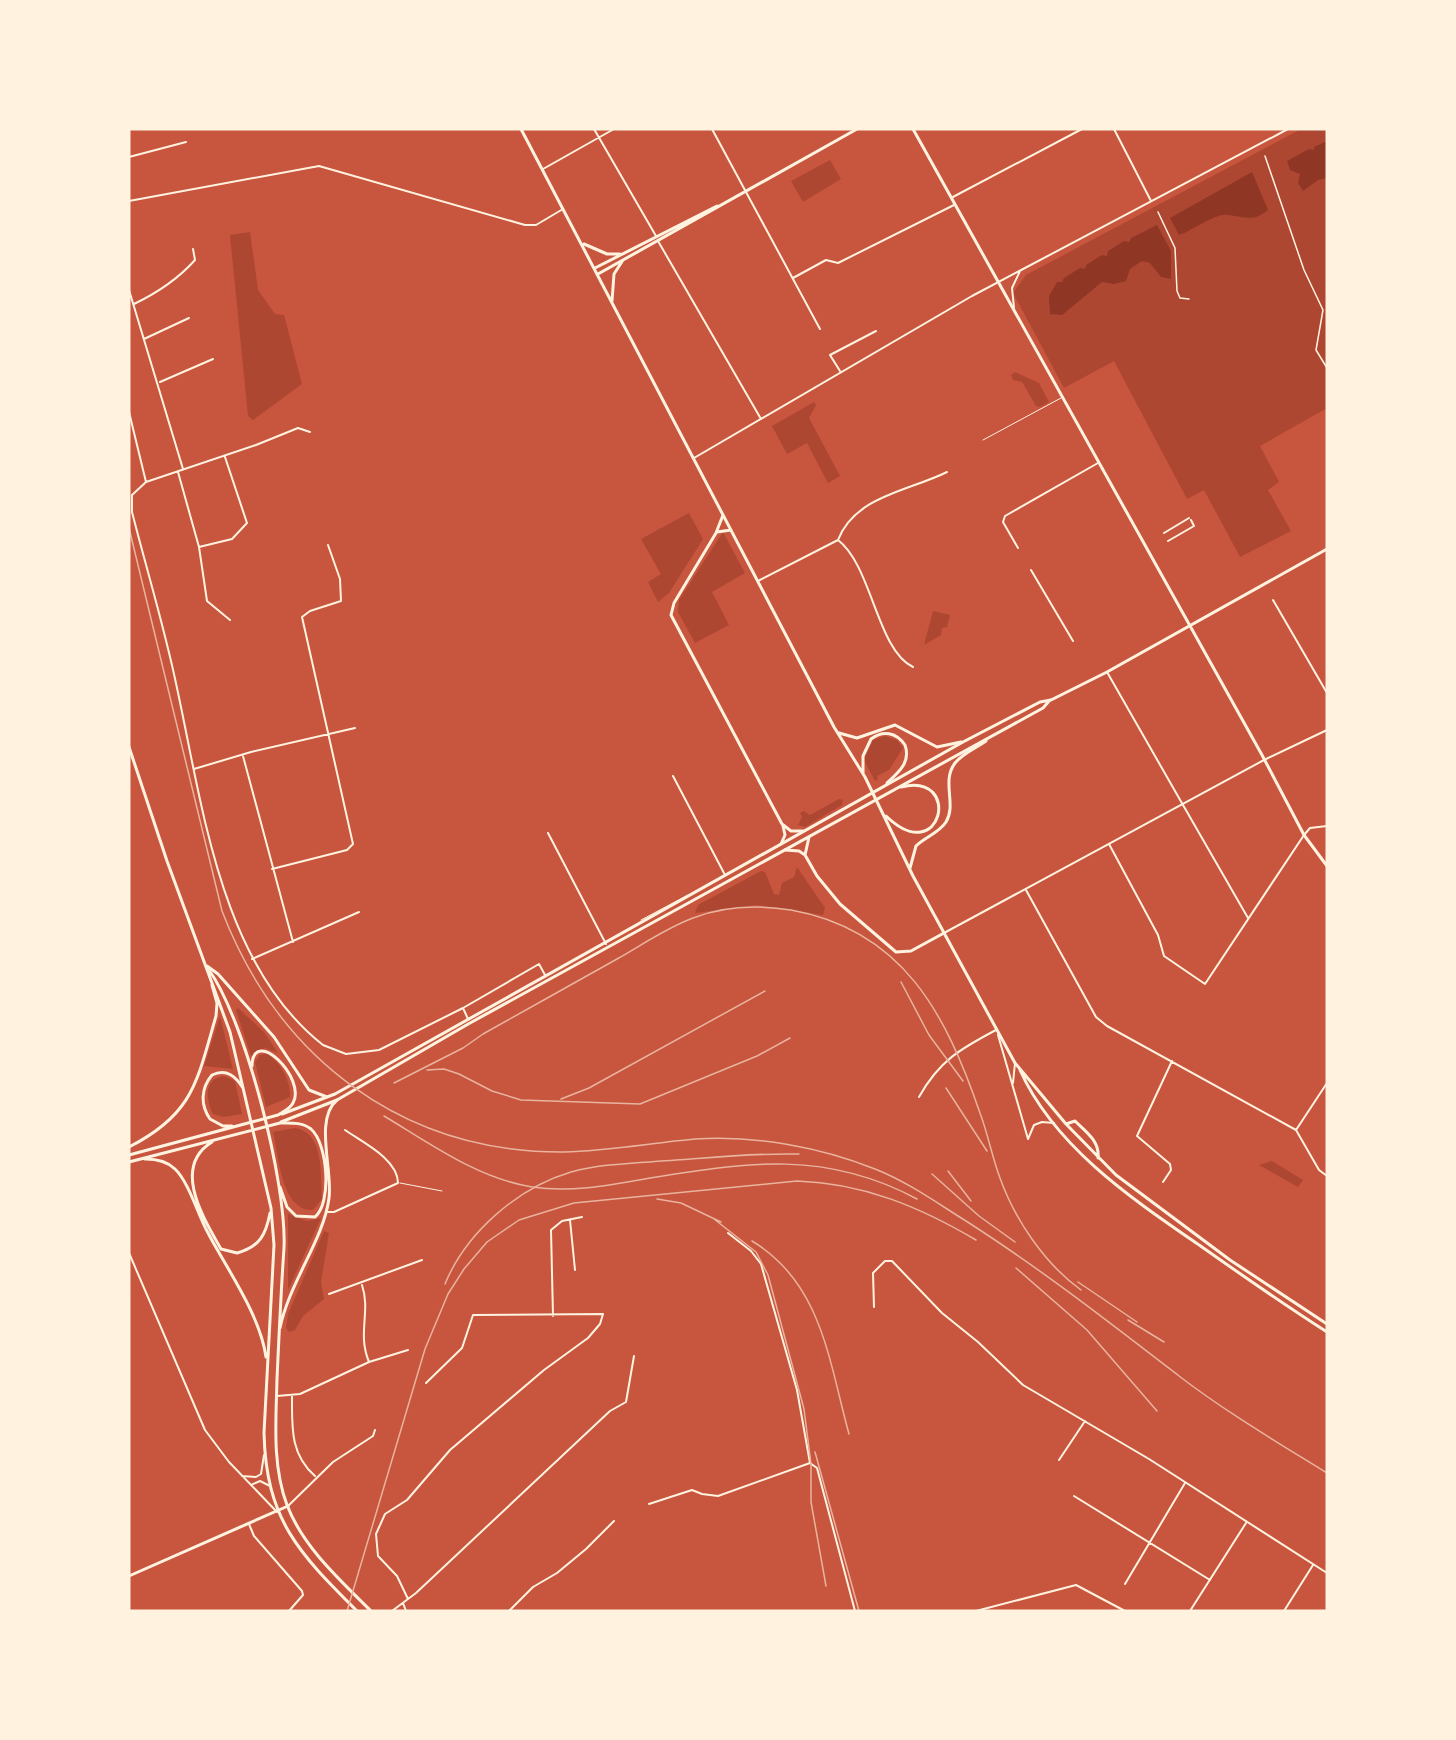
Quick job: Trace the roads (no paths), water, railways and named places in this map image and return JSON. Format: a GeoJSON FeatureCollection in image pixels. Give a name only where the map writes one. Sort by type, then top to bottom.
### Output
{"type":"FeatureCollection","features":[{"type":"Feature","properties":{"kind":"main road"},"geometry":{"type":"LineString","coordinates":[[521,129],[541,170],[583,243],[612,304],[836,729],[885,815],[911,873],[1014,1063],[1098,1159],[1146,1200],[1327,1324]]}},
{"type":"Feature","properties":{"kind":"main road"},"geometry":{"type":"LineString","coordinates":[[598,274],[857,129]]}},
{"type":"Feature","properties":{"kind":"main road"},"geometry":{"type":"LineString","coordinates":[[913,129],[1015,317],[1189,625],[1304,835],[1327,867]]}},
{"type":"Feature","properties":{"kind":"main road"},"geometry":{"type":"LineString","coordinates":[[595,268],[711,207],[718,206]]}},
{"type":"Feature","properties":{"kind":"main road"},"geometry":{"type":"LineString","coordinates":[[583,243],[600,252],[622,254]]}},
{"type":"Feature","properties":{"kind":"main road"},"geometry":{"type":"LineString","coordinates":[[612,304],[614,274],[624,259]]}},
{"type":"Feature","properties":{"kind":"main road"},"geometry":{"type":"LineString","coordinates":[[723,513],[716,533],[674,603],[671,615],[782,824],[785,835],[781,844]]}},
{"type":"Feature","properties":{"kind":"main road"},"geometry":{"type":"LineString","coordinates":[[716,533],[723,529],[732,530]]}},
{"type":"Feature","properties":{"kind":"main road"},"geometry":{"type":"LineString","coordinates":[[129,1155],[278,1115],[335,1094],[963,742],[1040,702],[1051,700],[1107,672],[1327,549]]}},
{"type":"Feature","properties":{"kind":"main road"},"geometry":{"type":"LineString","coordinates":[[129,1162],[280,1123],[339,1099],[479,1018],[988,739],[1043,708],[1051,700]]}},
{"type":"Feature","properties":{"kind":"main road"},"geometry":{"type":"LineString","coordinates":[[836,729],[853,738],[895,725],[937,747],[963,742]]}},
{"type":"Feature","properties":{"kind":"main road"},"geometry":{"type":"LineString","coordinates":[[865,777],[863,756],[868,743],[874,736],[885,733],[896,736],[907,751],[904,766],[881,789]]}},
{"type":"Feature","properties":{"kind":"main road"},"geometry":{"type":"LineString","coordinates":[[911,873],[913,852],[947,819],[948,782],[953,767],[962,756],[988,739]]}},
{"type":"Feature","properties":{"kind":"main road"},"geometry":{"type":"LineString","coordinates":[[129,747],[230,1032],[246,1092],[271,1208],[274,1245],[264,1455],[270,1486],[277,1512],[302,1552],[357,1611]]}},
{"type":"Feature","properties":{"kind":"main road"},"geometry":{"type":"LineString","coordinates":[[883,795],[912,785],[930,790],[938,801],[940,813],[936,823],[927,831],[909,831],[885,815]]}},
{"type":"Feature","properties":{"kind":"main road"},"geometry":{"type":"LineString","coordinates":[[782,824],[791,831],[803,831]]}},
{"type":"Feature","properties":{"kind":"main road"},"geometry":{"type":"LineString","coordinates":[[805,855],[806,842],[812,834]]}},
{"type":"Feature","properties":{"kind":"main road"},"geometry":{"type":"LineString","coordinates":[[784,850],[799,851],[805,855],[817,876],[840,904],[893,950],[908,952],[944,933]]}},
{"type":"Feature","properties":{"kind":"main road"},"geometry":{"type":"LineString","coordinates":[[207,966],[218,974],[274,1037],[309,1090],[328,1097]]}},
{"type":"Feature","properties":{"kind":"main road"},"geometry":{"type":"LineString","coordinates":[[207,966],[230,1004],[261,1109]]}},
{"type":"Feature","properties":{"kind":"main road"},"geometry":{"type":"LineString","coordinates":[[129,1147],[159,1131],[170,1122],[185,1105],[193,1089],[216,1016],[217,1003],[207,966]]}},
{"type":"Feature","properties":{"kind":"main road"},"geometry":{"type":"LineString","coordinates":[[278,1115],[292,1105],[295,1089],[279,1059],[265,1051],[254,1056],[251,1064],[287,1207],[296,1216],[315,1217],[324,1207],[325,1198],[321,1142],[304,1125],[280,1123]]}},
{"type":"Feature","properties":{"kind":"main road"},"geometry":{"type":"LineString","coordinates":[[1019,1068],[1035,1099],[1094,1166],[1137,1202],[1327,1332]]}},
{"type":"Feature","properties":{"kind":"main road"},"geometry":{"type":"LineString","coordinates":[[236,1126],[223,1126],[210,1119],[204,1106],[205,1086],[212,1075],[224,1072],[237,1079],[246,1092]]}},
{"type":"Feature","properties":{"kind":"main road"},"geometry":{"type":"LineString","coordinates":[[278,1342],[287,1302],[326,1212],[330,1187],[326,1123],[330,1108],[339,1099]]}},
{"type":"Feature","properties":{"kind":"main road"},"geometry":{"type":"LineString","coordinates":[[1066,1124],[1075,1121],[1094,1140],[1098,1148],[1098,1159]]}},
{"type":"Feature","properties":{"kind":"main road"},"geometry":{"type":"LineString","coordinates":[[219,1138],[198,1155],[191,1178],[193,1189],[221,1249],[233,1253],[240,1252],[259,1242],[267,1232],[271,1208]]}},
{"type":"Feature","properties":{"kind":"main road"},"geometry":{"type":"LineString","coordinates":[[273,1157],[283,1217],[284,1245],[278,1342],[277,1455],[288,1506],[311,1545],[371,1611]]}},
{"type":"Feature","properties":{"kind":"main road"},"geometry":{"type":"LineString","coordinates":[[137,1160],[160,1161],[172,1166],[180,1174],[209,1234],[234,1277],[258,1330],[267,1365]]}},
{"type":"Feature","properties":{"kind":"main road"},"geometry":{"type":"LineString","coordinates":[[129,1576],[288,1506]]}},
{"type":"Feature","properties":{"kind":"street"},"geometry":{"type":"LineString","coordinates":[[594,129],[656,236]]}},
{"type":"Feature","properties":{"kind":"street"},"geometry":{"type":"LineString","coordinates":[[541,170],[614,129]]}},
{"type":"Feature","properties":{"kind":"street"},"geometry":{"type":"LineString","coordinates":[[712,129],[747,190],[820,329]]}},
{"type":"Feature","properties":{"kind":"street"},"geometry":{"type":"LineString","coordinates":[[951,198],[1082,129]]}},
{"type":"Feature","properties":{"kind":"street"},"geometry":{"type":"LineString","coordinates":[[1114,129],[1151,201]]}},
{"type":"Feature","properties":{"kind":"street"},"geometry":{"type":"LineString","coordinates":[[694,458],[840,371],[997,282],[1288,129]]}},
{"type":"Feature","properties":{"kind":"street"},"geometry":{"type":"LineString","coordinates":[[129,158],[186,142]]}},
{"type":"Feature","properties":{"kind":"street"},"geometry":{"type":"LineString","coordinates":[[1265,156],[1304,270],[1322,304],[1324,312],[1316,350],[1327,368]]}},
{"type":"Feature","properties":{"kind":"street"},"geometry":{"type":"LineString","coordinates":[[129,201],[319,166],[525,225],[536,225],[563,209]]}},
{"type":"Feature","properties":{"kind":"street"},"geometry":{"type":"LineString","coordinates":[[793,278],[826,260],[838,263],[954,204]]}},
{"type":"Feature","properties":{"kind":"street"},"geometry":{"type":"LineString","coordinates":[[1158,212],[1175,248],[1177,291],[1180,298],[1189,299]]}},
{"type":"Feature","properties":{"kind":"street"},"geometry":{"type":"LineString","coordinates":[[658,241],[761,419]]}},
{"type":"Feature","properties":{"kind":"street"},"geometry":{"type":"LineString","coordinates":[[134,304],[165,287],[190,265],[195,260],[193,249]]}},
{"type":"Feature","properties":{"kind":"street"},"geometry":{"type":"LineString","coordinates":[[1015,317],[1012,288],[1014,278],[1022,269]]}},
{"type":"Feature","properties":{"kind":"street"},"geometry":{"type":"LineString","coordinates":[[129,290],[159,383],[183,469]]}},
{"type":"Feature","properties":{"kind":"street"},"geometry":{"type":"LineString","coordinates":[[144,339],[189,318]]}},
{"type":"Feature","properties":{"kind":"street"},"geometry":{"type":"LineString","coordinates":[[840,371],[830,355],[876,331]]}},
{"type":"Feature","properties":{"kind":"street"},"geometry":{"type":"LineString","coordinates":[[159,383],[213,359]]}},
{"type":"Feature","properties":{"kind":"street"},"geometry":{"type":"LineString","coordinates":[[129,412],[146,482]]}},
{"type":"Feature","properties":{"kind":"street"},"geometry":{"type":"LineString","coordinates":[[310,432],[298,428],[225,456],[146,482],[132,495],[132,512],[178,689],[194,769],[227,899],[252,959],[274,995],[292,1016],[323,1045],[346,1054],[379,1050],[463,1008],[539,964],[546,977]]}},
{"type":"Feature","properties":{"kind":"street"},"geometry":{"type":"LineString","coordinates":[[199,547],[232,539],[247,523],[225,456]]}},
{"type":"Feature","properties":{"kind":"street"},"geometry":{"type":"LineString","coordinates":[[1018,548],[1003,522],[1005,516],[1098,463]]}},
{"type":"Feature","properties":{"kind":"street"},"geometry":{"type":"LineString","coordinates":[[178,471],[199,547],[207,601],[230,620]]}},
{"type":"Feature","properties":{"kind":"street"},"geometry":{"type":"LineString","coordinates":[[758,581],[838,540],[843,527],[857,512],[903,487],[920,485],[946,472]]}},
{"type":"Feature","properties":{"kind":"street"},"geometry":{"type":"LineString","coordinates":[[1164,533],[1190,519],[1194,526],[1168,541]]}},
{"type":"Feature","properties":{"kind":"street"},"geometry":{"type":"LineString","coordinates":[[1175,526],[1179,534]]}},
{"type":"Feature","properties":{"kind":"street"},"geometry":{"type":"LineString","coordinates":[[838,540],[846,546],[902,660],[913,667]]}},
{"type":"Feature","properties":{"kind":"street"},"geometry":{"type":"LineString","coordinates":[[272,869],[352,847],[353,840],[330,734],[302,617],[310,611],[341,601],[340,579],[328,545]]}},
{"type":"Feature","properties":{"kind":"street"},"geometry":{"type":"LineString","coordinates":[[1031,570],[1073,641]]}},
{"type":"Feature","properties":{"kind":"street"},"geometry":{"type":"LineString","coordinates":[[1273,600],[1327,693]]}},
{"type":"Feature","properties":{"kind":"street"},"geometry":{"type":"LineString","coordinates":[[1107,672],[1248,918]]}},
{"type":"Feature","properties":{"kind":"street"},"geometry":{"type":"LineString","coordinates":[[194,769],[355,728]]}},
{"type":"Feature","properties":{"kind":"street"},"geometry":{"type":"LineString","coordinates":[[944,933],[1264,760],[1327,730]]}},
{"type":"Feature","properties":{"kind":"street"},"geometry":{"type":"LineString","coordinates":[[243,756],[293,942]]}},
{"type":"Feature","properties":{"kind":"street"},"geometry":{"type":"LineString","coordinates":[[673,776],[725,875]]}},
{"type":"Feature","properties":{"kind":"street"},"geometry":{"type":"LineString","coordinates":[[1109,844],[1158,934],[1164,956],[1205,984],[1304,835],[1310,828],[1327,826]]}},
{"type":"Feature","properties":{"kind":"street"},"geometry":{"type":"LineString","coordinates":[[548,833],[606,944]]}},
{"type":"Feature","properties":{"kind":"street"},"geometry":{"type":"LineString","coordinates":[[1026,890],[1096,1017],[1107,1026],[1296,1130],[1319,1170],[1327,1176]]}},
{"type":"Feature","properties":{"kind":"street"},"geometry":{"type":"LineString","coordinates":[[252,959],[359,912]]}},
{"type":"Feature","properties":{"kind":"street"},"geometry":{"type":"LineString","coordinates":[[463,1008],[468,1020]]}},
{"type":"Feature","properties":{"kind":"street"},"geometry":{"type":"LineString","coordinates":[[919,1097],[927,1082],[947,1059],[997,1032],[1028,1139],[1036,1124],[1042,1122],[1055,1124]]}},
{"type":"Feature","properties":{"kind":"street"},"geometry":{"type":"LineString","coordinates":[[1163,1182],[1171,1170],[1170,1164],[1137,1136],[1172,1061]]}},
{"type":"Feature","properties":{"kind":"street"},"geometry":{"type":"LineString","coordinates":[[1013,1086],[1014,1063]]}},
{"type":"Feature","properties":{"kind":"street"},"geometry":{"type":"LineString","coordinates":[[1296,1130],[1327,1083]]}},
{"type":"Feature","properties":{"kind":"street"},"geometry":{"type":"LineString","coordinates":[[326,1212],[334,1212],[398,1183],[398,1178],[387,1160],[345,1130]]}},
{"type":"Feature","properties":{"kind":"street"},"geometry":{"type":"LineString","coordinates":[[554,1316],[551,1230],[555,1225],[582,1217]]}},
{"type":"Feature","properties":{"kind":"street"},"geometry":{"type":"LineString","coordinates":[[570,1220],[575,1270]]}},
{"type":"Feature","properties":{"kind":"street"},"geometry":{"type":"LineString","coordinates":[[728,1233],[751,1251],[761,1264],[796,1390],[810,1463],[816,1468],[855,1611]]}},
{"type":"Feature","properties":{"kind":"street"},"geometry":{"type":"LineString","coordinates":[[129,1253],[196,1414],[216,1447],[277,1512]]}},
{"type":"Feature","properties":{"kind":"street"},"geometry":{"type":"LineString","coordinates":[[329,1294],[362,1284],[422,1260]]}},
{"type":"Feature","properties":{"kind":"street"},"geometry":{"type":"LineString","coordinates":[[874,1307],[872,1285],[875,1269],[885,1261],[892,1261],[942,1313],[1023,1385],[1185,1483],[1327,1574]]}},
{"type":"Feature","properties":{"kind":"street"},"geometry":{"type":"LineString","coordinates":[[362,1284],[366,1306],[362,1336],[369,1362]]}},
{"type":"Feature","properties":{"kind":"street"},"geometry":{"type":"LineString","coordinates":[[408,1599],[397,1576],[378,1556],[376,1534],[385,1514],[408,1500],[458,1443],[544,1370],[588,1338],[600,1324],[603,1314],[473,1316],[462,1348],[426,1383]]}},
{"type":"Feature","properties":{"kind":"street"},"geometry":{"type":"LineString","coordinates":[[277,1396],[292,1396],[369,1362],[408,1350]]}},
{"type":"Feature","properties":{"kind":"street"},"geometry":{"type":"LineString","coordinates":[[392,1611],[404,1603],[610,1411],[626,1402],[634,1356]]}},
{"type":"Feature","properties":{"kind":"street"},"geometry":{"type":"LineString","coordinates":[[292,1396],[295,1448],[304,1465],[316,1477]]}},
{"type":"Feature","properties":{"kind":"street"},"geometry":{"type":"LineString","coordinates":[[1059,1460],[1085,1421]]}},
{"type":"Feature","properties":{"kind":"street"},"geometry":{"type":"LineString","coordinates":[[288,1506],[316,1477],[354,1446],[373,1436],[375,1430]]}},
{"type":"Feature","properties":{"kind":"street"},"geometry":{"type":"LineString","coordinates":[[242,1476],[250,1478],[261,1474],[264,1455]]}},
{"type":"Feature","properties":{"kind":"street"},"geometry":{"type":"LineString","coordinates":[[649,1504],[692,1490],[718,1496],[810,1463]]}},
{"type":"Feature","properties":{"kind":"street"},"geometry":{"type":"LineString","coordinates":[[251,1485],[260,1481],[270,1486]]}},
{"type":"Feature","properties":{"kind":"street"},"geometry":{"type":"LineString","coordinates":[[1125,1584],[1185,1483]]}},
{"type":"Feature","properties":{"kind":"street"},"geometry":{"type":"LineString","coordinates":[[1074,1496],[1210,1580]]}},
{"type":"Feature","properties":{"kind":"street"},"geometry":{"type":"LineString","coordinates":[[509,1611],[533,1587],[557,1573],[586,1549],[614,1521]]}},
{"type":"Feature","properties":{"kind":"street"},"geometry":{"type":"LineString","coordinates":[[1190,1611],[1246,1523]]}},
{"type":"Feature","properties":{"kind":"street"},"geometry":{"type":"LineString","coordinates":[[249,1524],[254,1536],[302,1591],[303,1595],[289,1611]]}},
{"type":"Feature","properties":{"kind":"street"},"geometry":{"type":"LineString","coordinates":[[1284,1611],[1313,1565]]}},
{"type":"Feature","properties":{"kind":"street"},"geometry":{"type":"LineString","coordinates":[[976,1611],[1076,1585],[1125,1611]]}},
{"type":"Feature","properties":{"kind":"street"},"geometry":{"type":"LineString","coordinates":[[404,1603],[406,1611]]}},
{"type":"Feature","properties":{"kind":"lane"},"geometry":{"type":"LineString","coordinates":[[982,440],[1061,398]]}},
{"type":"Feature","properties":{"kind":"lane"},"geometry":{"type":"LineString","coordinates":[[398,1183],[442,1191]]}},
{"type":"Feature","properties":{"kind":"railway"},"geometry":{"type":"LineString","coordinates":[[129,528],[222,911],[246,964],[277,1011],[313,1053],[354,1087],[400,1115],[451,1136],[505,1148],[564,1152],[613,1149],[695,1139],[740,1139],[786,1144],[832,1154],[875,1169],[922,1193],[994,1239],[1215,1402],[1327,1473]]}},
{"type":"Feature","properties":{"kind":"railway"},"geometry":{"type":"LineString","coordinates":[[394,1083],[463,1048],[483,1034],[654,937],[693,918],[729,909],[767,907],[791,910],[830,920],[863,936],[891,957],[915,982],[935,1011],[967,1077],[1000,1178],[1014,1210],[1044,1254],[1081,1290]]}},
{"type":"Feature","properties":{"kind":"railway"},"geometry":{"type":"LineString","coordinates":[[901,982],[929,1035],[963,1081]]}},
{"type":"Feature","properties":{"kind":"railway"},"geometry":{"type":"LineString","coordinates":[[561,1099],[589,1088],[765,991]]}},
{"type":"Feature","properties":{"kind":"railway"},"geometry":{"type":"LineString","coordinates":[[427,1070],[444,1069],[492,1091],[521,1100],[640,1104],[757,1056],[790,1038]]}},
{"type":"Feature","properties":{"kind":"railway"},"geometry":{"type":"LineString","coordinates":[[946,1088],[987,1151]]}},
{"type":"Feature","properties":{"kind":"railway"},"geometry":{"type":"LineString","coordinates":[[384,1116],[473,1168],[512,1183],[532,1187],[547,1189],[591,1187],[686,1172],[786,1164],[851,1173],[883,1183],[917,1199]]}},
{"type":"Feature","properties":{"kind":"railway"},"geometry":{"type":"LineString","coordinates":[[445,1284],[454,1265],[480,1230],[513,1201],[551,1179],[571,1172],[609,1165],[799,1154]]}},
{"type":"Feature","properties":{"kind":"railway"},"geometry":{"type":"LineString","coordinates":[[948,1171],[971,1201]]}},
{"type":"Feature","properties":{"kind":"railway"},"geometry":{"type":"LineString","coordinates":[[932,1174],[979,1216],[1015,1242]]}},
{"type":"Feature","properties":{"kind":"railway"},"geometry":{"type":"LineString","coordinates":[[347,1611],[425,1349],[448,1294],[464,1269],[487,1242],[519,1220],[574,1203],[797,1181],[845,1186],[890,1199],[934,1217],[976,1240]]}},
{"type":"Feature","properties":{"kind":"railway"},"geometry":{"type":"LineString","coordinates":[[657,1199],[681,1203],[721,1222]]}},
{"type":"Feature","properties":{"kind":"railway"},"geometry":{"type":"LineString","coordinates":[[714,1219],[756,1252],[768,1275],[804,1409],[811,1464],[811,1502],[826,1586]]}},
{"type":"Feature","properties":{"kind":"railway"},"geometry":{"type":"LineString","coordinates":[[752,1241],[775,1258],[794,1279],[808,1302],[828,1352],[849,1434]]}},
{"type":"Feature","properties":{"kind":"railway"},"geometry":{"type":"LineString","coordinates":[[1016,1268],[1087,1330],[1157,1411]]}},
{"type":"Feature","properties":{"kind":"railway"},"geometry":{"type":"LineString","coordinates":[[1078,1282],[1137,1322]]}},
{"type":"Feature","properties":{"kind":"railway"},"geometry":{"type":"LineString","coordinates":[[1128,1320],[1164,1342]]}},
{"type":"Feature","properties":{"kind":"railway"},"geometry":{"type":"LineString","coordinates":[[815,1452],[859,1611]]}}]}
